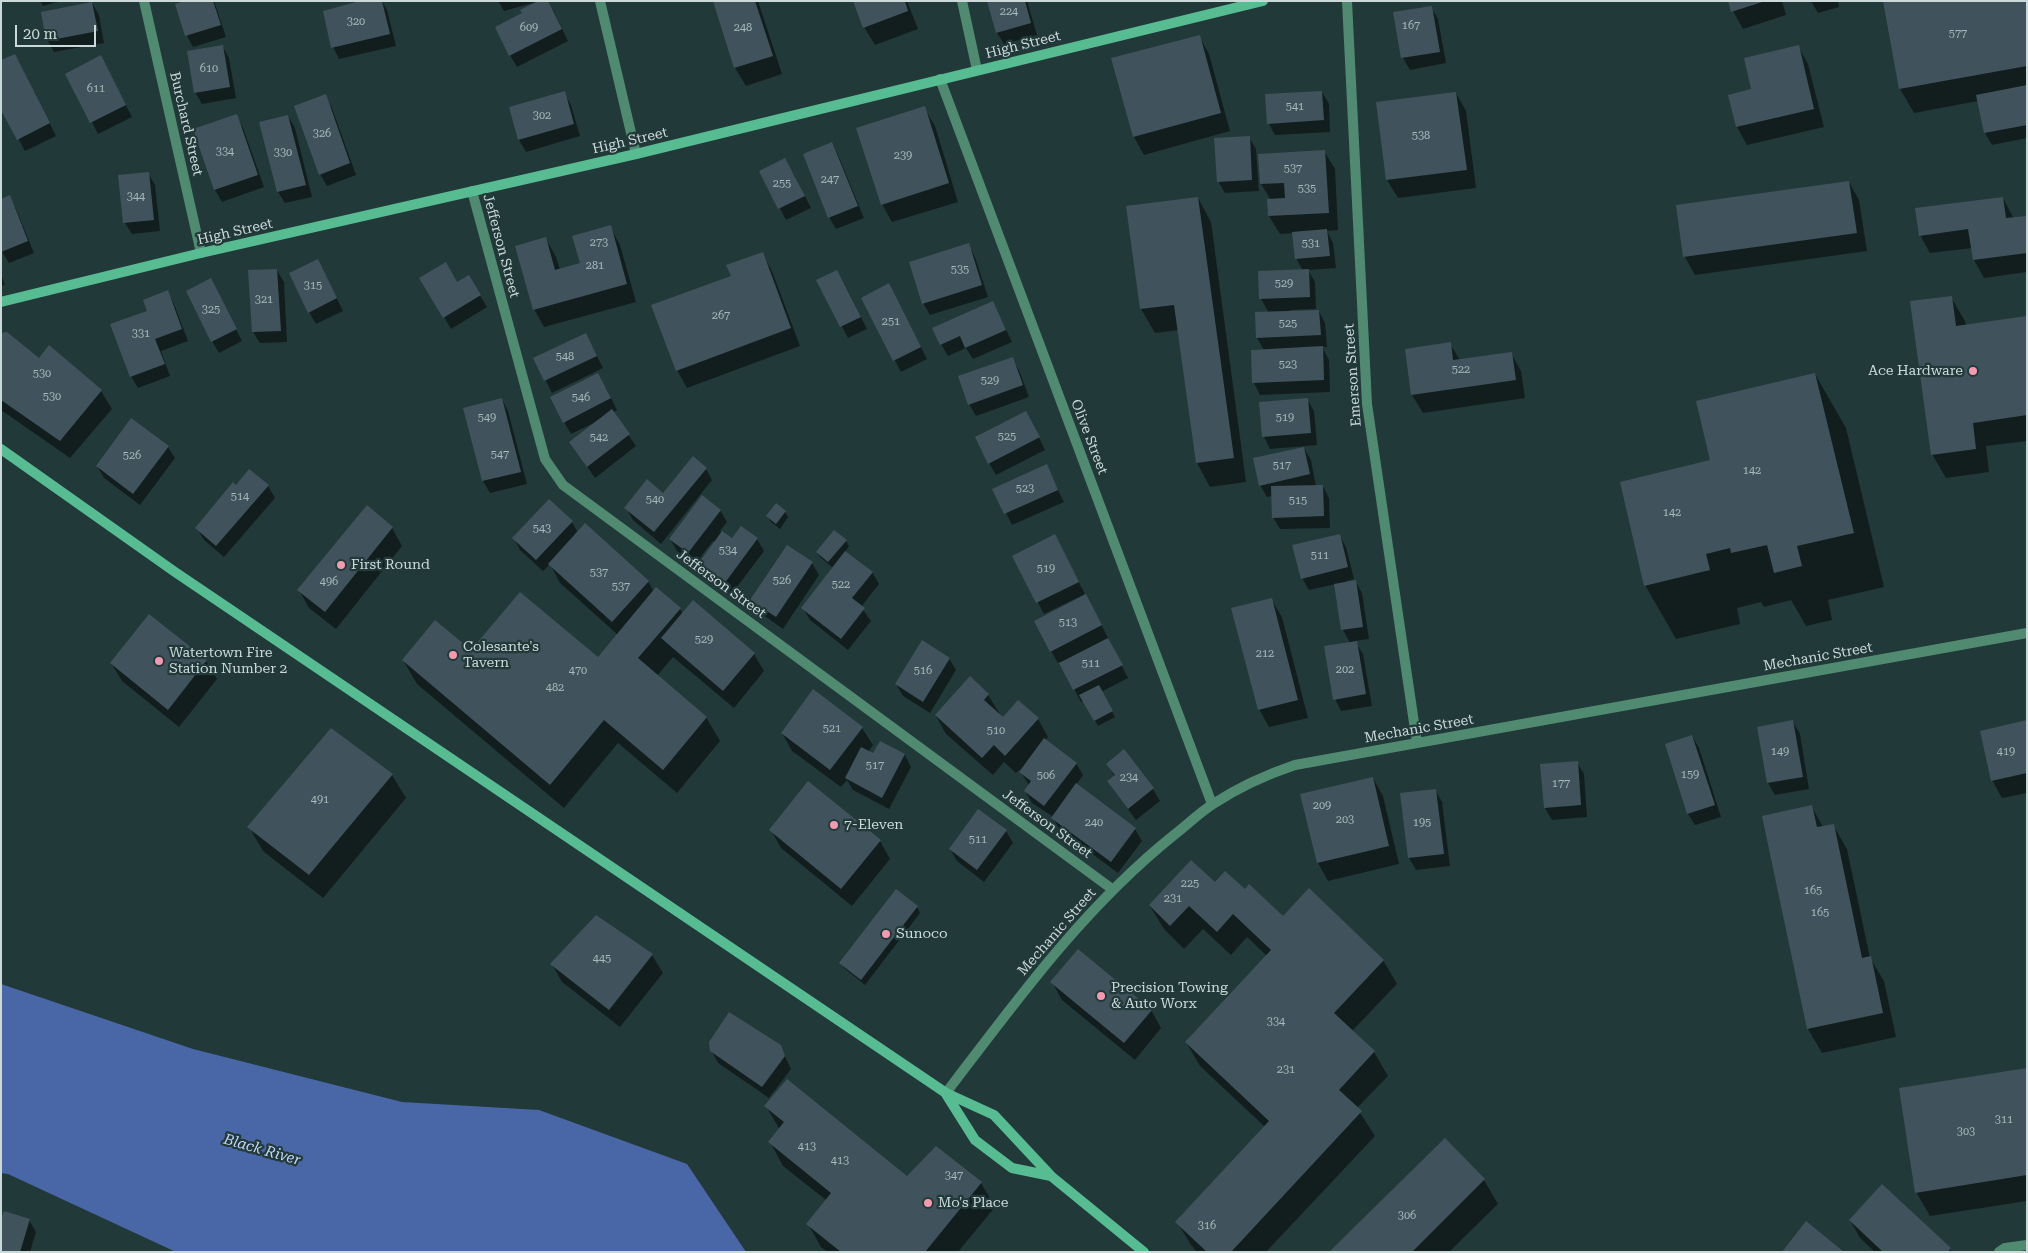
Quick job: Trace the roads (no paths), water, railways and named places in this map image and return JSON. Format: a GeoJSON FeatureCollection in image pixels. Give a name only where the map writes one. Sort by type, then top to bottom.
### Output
{"type":"FeatureCollection","features":[{"type":"Feature","properties":{"kind":"main road","name":"High Street"},"geometry":{"type":"LineString","coordinates":[[1,302],[202,253],[636,154],[1263,1]]}},
{"type":"Feature","properties":{"kind":"main road"},"geometry":{"type":"LineString","coordinates":[[1,449],[175,572],[946,1093],[994,1115],[1051,1176],[1144,1252]]}},
{"type":"Feature","properties":{"kind":"main road"},"geometry":{"type":"LineString","coordinates":[[946,1093],[975,1140],[1012,1168],[1051,1176]]}},
{"type":"Feature","properties":{"kind":"street","name":"Burchard Street"},"geometry":{"type":"LineString","coordinates":[[144,1],[202,253]]}},
{"type":"Feature","properties":{"kind":"street"},"geometry":{"type":"LineString","coordinates":[[600,1],[636,154]]}},
{"type":"Feature","properties":{"kind":"street"},"geometry":{"type":"LineString","coordinates":[[962,1],[978,70]]}},
{"type":"Feature","properties":{"kind":"street","name":"Emerson Street"},"geometry":{"type":"LineString","coordinates":[[1347,1],[1367,404],[1417,743]]}},
{"type":"Feature","properties":{"kind":"street","name":"Olive Street"},"geometry":{"type":"LineString","coordinates":[[940,79],[1212,804]]}},
{"type":"Feature","properties":{"kind":"street","name":"Jefferson Street"},"geometry":{"type":"LineString","coordinates":[[472,191],[545,459],[563,485],[1112,889]]}},
{"type":"Feature","properties":{"kind":"street","name":"Mechanic Street"},"geometry":{"type":"LineString","coordinates":[[946,1093],[1048,960],[1112,889],[1152,852],[1212,804],[1275,772],[1295,765],[2027,633]]}},
{"type":"Feature","properties":{"kind":"street"},"geometry":{"type":"LineString","coordinates":[[1999,1252],[2005,1248],[2027,1245]]}},
{"type":"Feature","properties":{"kind":"water","name":"Black River"},"geometry":{"type":"Polygon","coordinates":[[[1,984],[193,1049],[402,1102],[539,1110],[687,1164],[746,1252],[176,1252],[8,1174],[1,1173],[1,984]]]}},
{"type":"Feature","properties":{"kind":"place","name":"Ace Hardware"},"geometry":{"type":"Point","coordinates":[1973,371]}},
{"type":"Feature","properties":{"kind":"place","name":"First Round"},"geometry":{"type":"Point","coordinates":[341,565]}},
{"type":"Feature","properties":{"kind":"place","name":"Colesante's Tavern"},"geometry":{"type":"Point","coordinates":[453,655]}},
{"type":"Feature","properties":{"kind":"place","name":"Watertown Fire Station Number 2"},"geometry":{"type":"Point","coordinates":[159,661]}},
{"type":"Feature","properties":{"kind":"place","name":"7-Eleven"},"geometry":{"type":"Point","coordinates":[834,825]}},
{"type":"Feature","properties":{"kind":"place","name":"Sunoco"},"geometry":{"type":"Point","coordinates":[886,934]}},
{"type":"Feature","properties":{"kind":"place","name":"Precision Towing & Auto Worx"},"geometry":{"type":"Point","coordinates":[1101,996]}},
{"type":"Feature","properties":{"kind":"place","name":"Mo's Place"},"geometry":{"type":"Point","coordinates":[928,1203]}}]}
